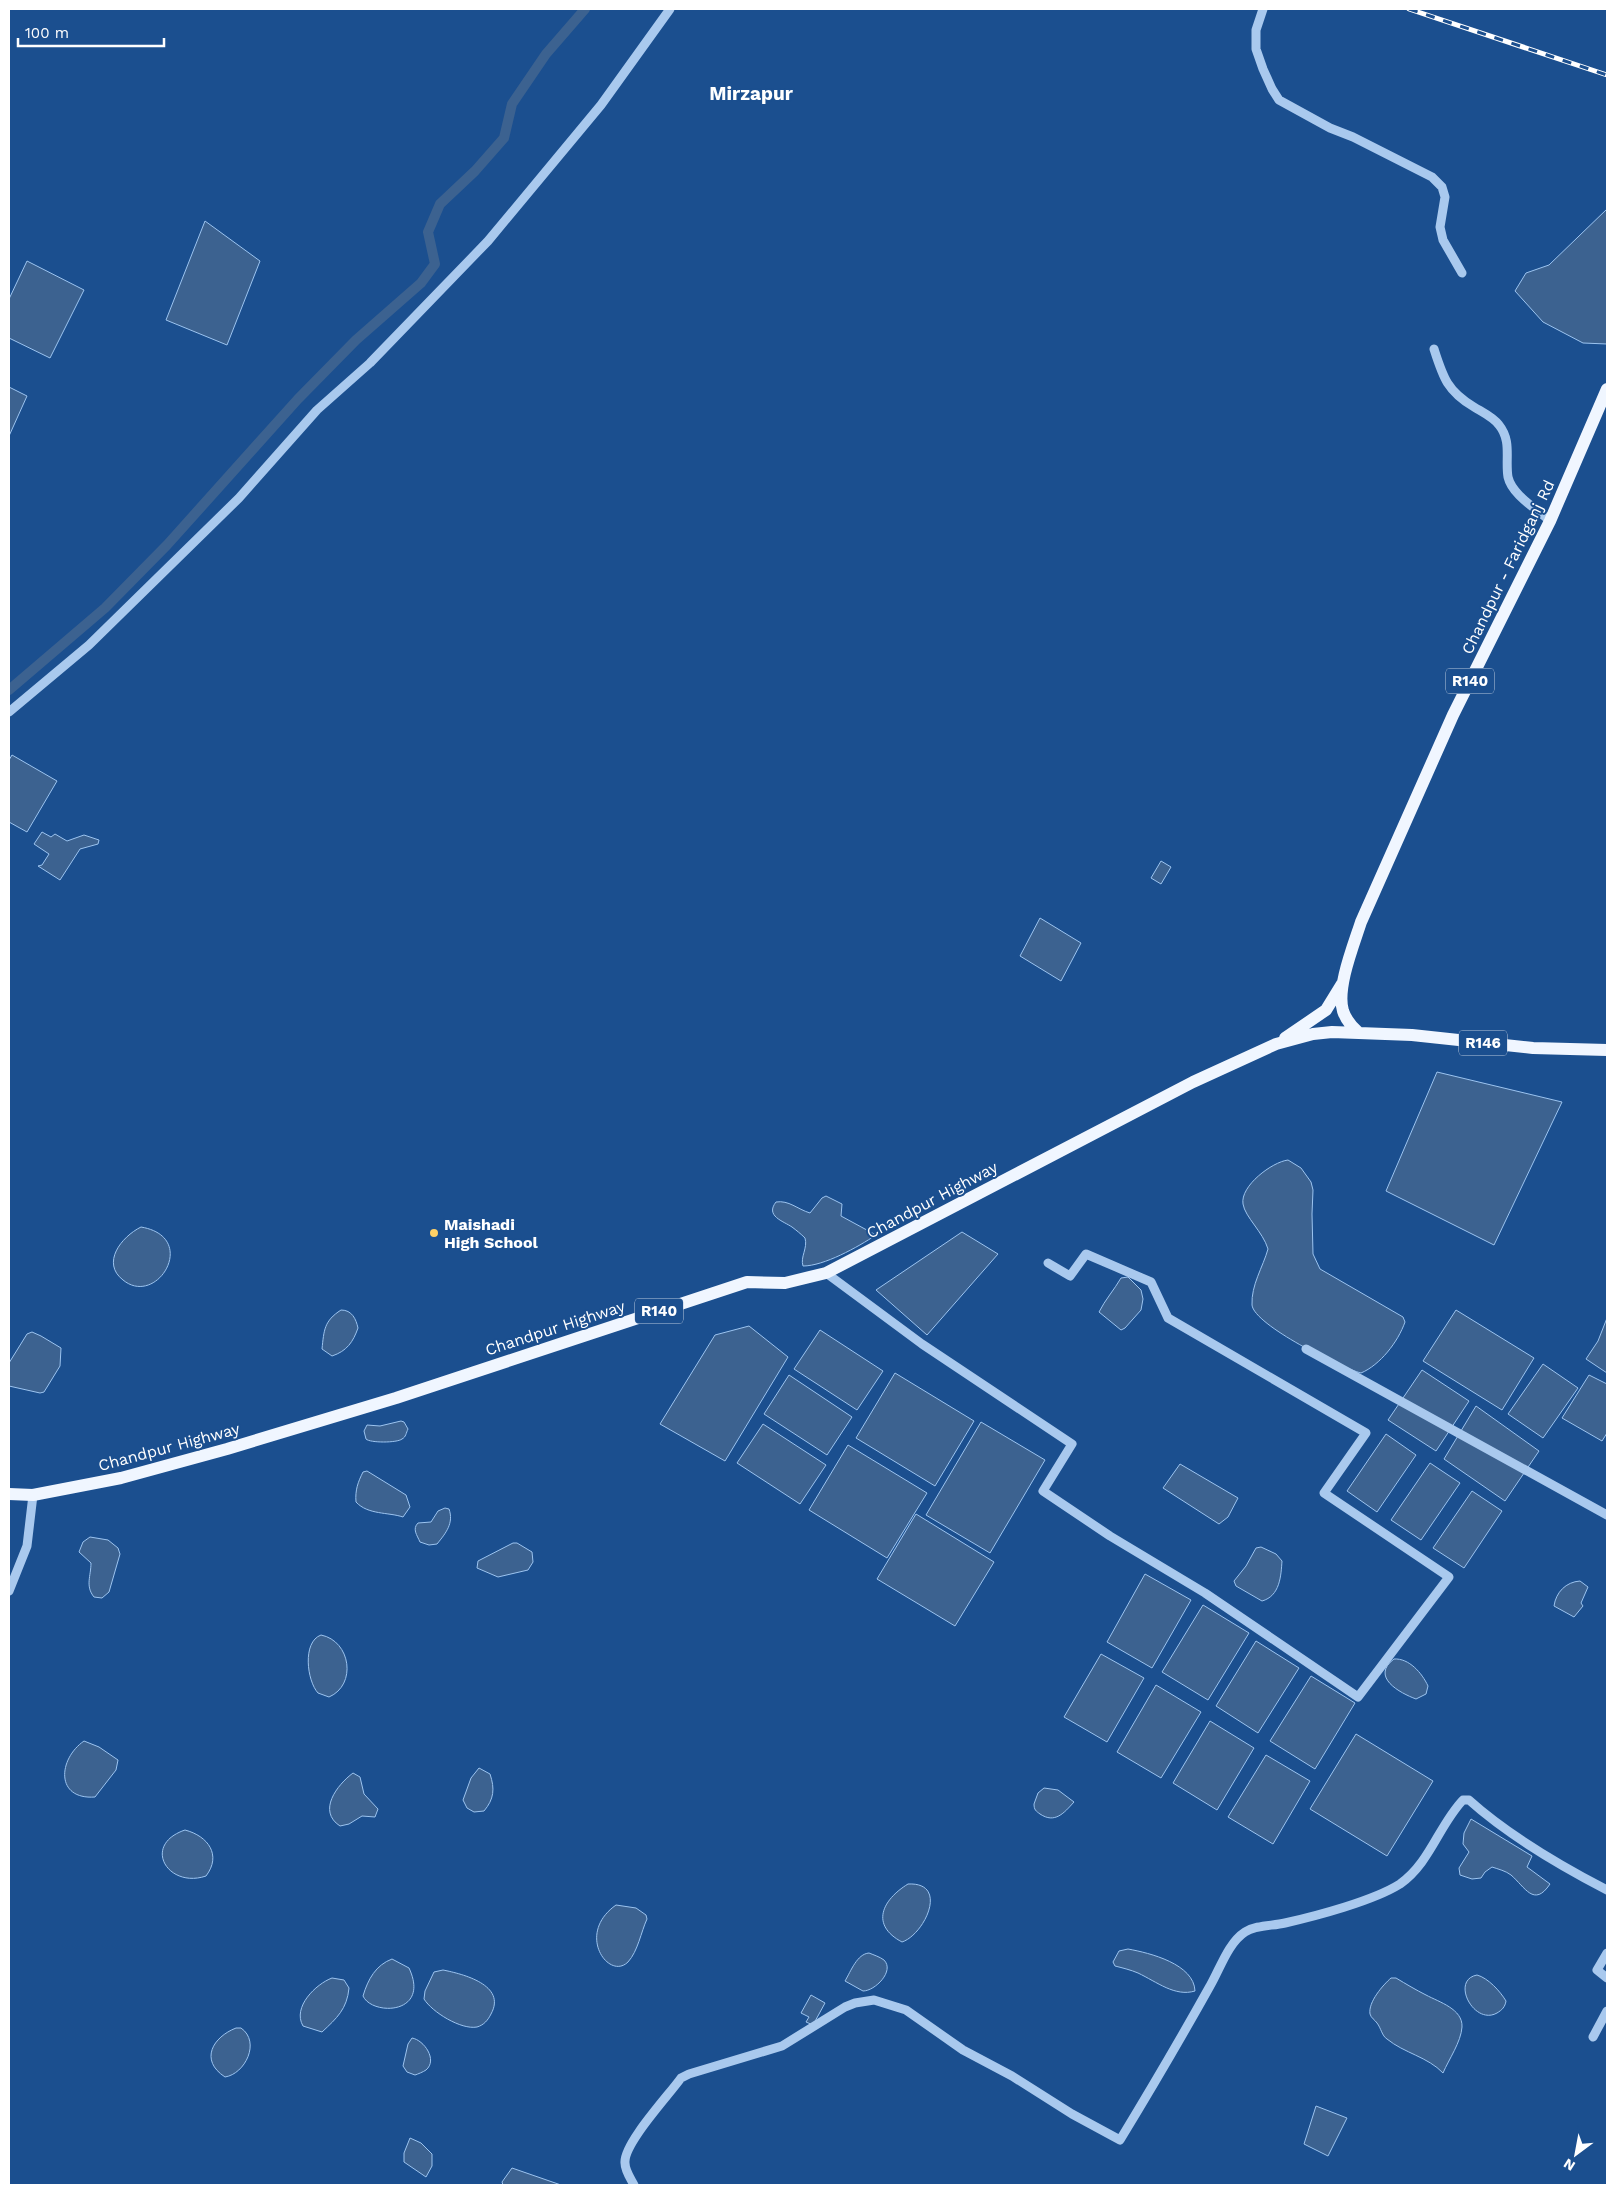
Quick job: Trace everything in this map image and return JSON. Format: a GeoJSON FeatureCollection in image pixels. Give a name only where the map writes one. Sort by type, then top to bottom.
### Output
{"type":"FeatureCollection","features":[{"type":"Feature","properties":{"kind":"main road","name":"Chandpur - Faridganj Rd"},"geometry":{"type":"LineString","coordinates":[[1345,979],[1361,922],[1382,873],[1453,715],[1550,521],[1607,389]]}},
{"type":"Feature","properties":{"kind":"main road","name":"R140"},"geometry":{"type":"LineString","coordinates":[[1345,979],[1341,998],[1343,1011],[1350,1024],[1359,1033]]}},
{"type":"Feature","properties":{"kind":"main road","name":"R140"},"geometry":{"type":"LineString","coordinates":[[1276,1044],[1326,1010],[1345,979]]}},
{"type":"Feature","properties":{"kind":"main road","name":"R140"},"geometry":{"type":"LineString","coordinates":[[1276,1044],[1313,1034],[1332,1032],[1359,1033]]}},
{"type":"Feature","properties":{"kind":"main road","name":"R146"},"geometry":{"type":"LineString","coordinates":[[1359,1033],[1412,1035],[1533,1048],[1607,1050]]}},
{"type":"Feature","properties":{"kind":"main road","name":"Chandpur Highway"},"geometry":{"type":"LineString","coordinates":[[9,1494],[33,1495],[121,1478],[227,1449],[396,1398],[747,1282],[785,1283],[826,1273],[1193,1082],[1276,1044]]}},
{"type":"Feature","properties":{"kind":"street"},"geometry":{"type":"LineString","coordinates":[[9,712],[104,631],[239,498],[316,410],[370,363],[488,241],[601,105],[670,9]]}},
{"type":"Feature","properties":{"kind":"street"},"geometry":{"type":"LineString","coordinates":[[1263,9],[1256,30],[1256,48],[1266,76],[1279,100],[1330,128],[1353,137],[1432,177],[1442,187],[1445,197],[1440,227],[1442,240],[1462,273]]}},
{"type":"Feature","properties":{"kind":"street"},"geometry":{"type":"LineString","coordinates":[[1434,349],[1444,380],[1453,392],[1498,423],[1505,434],[1508,451],[1508,476],[1512,485],[1518,493],[1550,521]]}},
{"type":"Feature","properties":{"kind":"street"},"geometry":{"type":"LineString","coordinates":[[826,1273],[922,1344],[1072,1444],[1043,1491],[1110,1536],[1205,1592],[1358,1697],[1449,1576],[1324,1493],[1366,1433],[1168,1318],[1151,1282],[1086,1254],[1070,1276],[1048,1263]]}},
{"type":"Feature","properties":{"kind":"street"},"geometry":{"type":"LineString","coordinates":[[1306,1348],[1607,1515]]}},
{"type":"Feature","properties":{"kind":"street"},"geometry":{"type":"LineString","coordinates":[[9,1591],[27,1546],[33,1495]]}},
{"type":"Feature","properties":{"kind":"street"},"geometry":{"type":"LineString","coordinates":[[634,2185],[624,2161],[645,2122],[681,2078],[782,2046],[855,2003],[874,2000],[906,2010],[963,2050],[1012,2076],[1072,2114],[1120,2140],[1227,1954],[1244,1933],[1254,1928],[1268,1927],[1306,1918],[1376,1895],[1400,1884],[1419,1866],[1452,1813],[1464,1800],[1468,1800],[1520,1839],[1607,1890]]}},
{"type":"Feature","properties":{"kind":"street"},"geometry":{"type":"LineString","coordinates":[[1607,1953],[1597,1970],[1607,1978]]}},
{"type":"Feature","properties":{"kind":"street"},"geometry":{"type":"LineString","coordinates":[[1593,2037],[1607,2011]]}},
{"type":"Feature","properties":{"kind":"water"},"geometry":{"type":"Polygon","coordinates":[[[1607,209],[1607,344],[1583,343],[1543,322],[1515,291],[1526,273],[1549,265],[1607,209]]]}},
{"type":"Feature","properties":{"kind":"water"},"geometry":{"type":"Polygon","coordinates":[[[205,221],[260,261],[227,345],[166,320],[205,221]]]}},
{"type":"Feature","properties":{"kind":"water"},"geometry":{"type":"Polygon","coordinates":[[[27,261],[84,290],[50,358],[9,338],[9,299],[27,261]]]}},
{"type":"Feature","properties":{"kind":"water"},"geometry":{"type":"Polygon","coordinates":[[[9,387],[27,396],[9,436],[9,387]]]}},
{"type":"Feature","properties":{"kind":"water"},"geometry":{"type":"Polygon","coordinates":[[[12,755],[57,781],[27,832],[9,822],[9,760],[12,755]]]}},
{"type":"Feature","properties":{"kind":"water"},"geometry":{"type":"Polygon","coordinates":[[[42,832],[51,837],[55,834],[67,841],[84,835],[99,840],[98,844],[80,849],[60,880],[38,866],[42,865],[49,854],[34,844],[42,832]]]}},
{"type":"Feature","properties":{"kind":"water"},"geometry":{"type":"Polygon","coordinates":[[[1161,861],[1171,867],[1161,884],[1151,878],[1161,861]]]}},
{"type":"Feature","properties":{"kind":"water"},"geometry":{"type":"Polygon","coordinates":[[[1040,918],[1081,943],[1061,981],[1020,956],[1040,918]]]}},
{"type":"Feature","properties":{"kind":"water"},"geometry":{"type":"Polygon","coordinates":[[[1437,1072],[1562,1102],[1494,1245],[1386,1191],[1437,1072]]]}},
{"type":"Feature","properties":{"kind":"water"},"geometry":{"type":"Polygon","coordinates":[[[1288,1160],[1301,1168],[1311,1182],[1313,1190],[1313,1254],[1320,1269],[1403,1317],[1405,1322],[1388,1352],[1361,1373],[1318,1355],[1282,1334],[1256,1313],[1252,1305],[1255,1283],[1268,1249],[1244,1209],[1243,1197],[1258,1176],[1274,1165],[1288,1160]]]}},
{"type":"Feature","properties":{"kind":"water"},"geometry":{"type":"Polygon","coordinates":[[[826,1196],[842,1204],[841,1216],[876,1235],[831,1259],[803,1266],[805,1238],[792,1227],[776,1218],[773,1207],[776,1202],[785,1202],[810,1213],[822,1198],[826,1196]]]}},
{"type":"Feature","properties":{"kind":"water"},"geometry":{"type":"Polygon","coordinates":[[[141,1227],[159,1233],[168,1243],[170,1256],[167,1268],[159,1278],[148,1285],[136,1286],[123,1280],[117,1273],[114,1266],[114,1258],[116,1251],[127,1237],[141,1227]]]}},
{"type":"Feature","properties":{"kind":"water"},"geometry":{"type":"Polygon","coordinates":[[[962,1232],[998,1254],[927,1335],[876,1290],[962,1232]]]}},
{"type":"Feature","properties":{"kind":"water"},"geometry":{"type":"Polygon","coordinates":[[[1128,1277],[1141,1290],[1143,1299],[1141,1310],[1121,1330],[1099,1312],[1121,1278],[1128,1277]]]}},
{"type":"Feature","properties":{"kind":"water"},"geometry":{"type":"Polygon","coordinates":[[[341,1310],[345,1310],[353,1316],[358,1328],[349,1345],[332,1356],[322,1349],[324,1331],[331,1318],[341,1310]]]}},
{"type":"Feature","properties":{"kind":"water"},"geometry":{"type":"Polygon","coordinates":[[[1456,1310],[1534,1358],[1502,1410],[1423,1361],[1456,1310]]]}},
{"type":"Feature","properties":{"kind":"water"},"geometry":{"type":"Polygon","coordinates":[[[1607,1318],[1607,1373],[1586,1359],[1598,1341],[1607,1318]]]}},
{"type":"Feature","properties":{"kind":"water"},"geometry":{"type":"Polygon","coordinates":[[[749,1326],[788,1357],[725,1461],[660,1424],[715,1335],[749,1326]]]}},
{"type":"Feature","properties":{"kind":"water"},"geometry":{"type":"Polygon","coordinates":[[[820,1330],[883,1371],[857,1410],[794,1369],[820,1330]]]}},
{"type":"Feature","properties":{"kind":"water"},"geometry":{"type":"Polygon","coordinates":[[[32,1332],[61,1348],[60,1366],[44,1392],[40,1393],[9,1386],[9,1363],[27,1334],[32,1332]]]}},
{"type":"Feature","properties":{"kind":"water"},"geometry":{"type":"Polygon","coordinates":[[[1543,1364],[1578,1388],[1543,1438],[1508,1414],[1543,1364]]]}},
{"type":"Feature","properties":{"kind":"water"},"geometry":{"type":"Polygon","coordinates":[[[1422,1370],[1469,1401],[1436,1451],[1388,1420],[1422,1370]]]}},
{"type":"Feature","properties":{"kind":"water"},"geometry":{"type":"Polygon","coordinates":[[[895,1373],[974,1421],[935,1486],[856,1438],[895,1373]]]}},
{"type":"Feature","properties":{"kind":"water"},"geometry":{"type":"Polygon","coordinates":[[[789,1375],[852,1417],[827,1455],[764,1414],[789,1375]]]}},
{"type":"Feature","properties":{"kind":"water"},"geometry":{"type":"Polygon","coordinates":[[[1589,1375],[1607,1384],[1607,1433],[1602,1441],[1562,1418],[1589,1375]]]}},
{"type":"Feature","properties":{"kind":"water"},"geometry":{"type":"Polygon","coordinates":[[[1476,1406],[1539,1451],[1505,1501],[1444,1459],[1476,1406]]]}},
{"type":"Feature","properties":{"kind":"water"},"geometry":{"type":"Polygon","coordinates":[[[404,1422],[408,1429],[402,1439],[384,1442],[366,1439],[364,1431],[367,1425],[380,1426],[404,1422]]]}},
{"type":"Feature","properties":{"kind":"water"},"geometry":{"type":"Polygon","coordinates":[[[981,1422],[1045,1460],[990,1553],[926,1515],[981,1422]]]}},
{"type":"Feature","properties":{"kind":"water"},"geometry":{"type":"Polygon","coordinates":[[[763,1424],[826,1465],[800,1504],[737,1463],[763,1424]]]}},
{"type":"Feature","properties":{"kind":"water"},"geometry":{"type":"Polygon","coordinates":[[[1386,1434],[1416,1455],[1377,1512],[1347,1491],[1386,1434]]]}},
{"type":"Feature","properties":{"kind":"water"},"geometry":{"type":"Polygon","coordinates":[[[848,1445],[927,1493],[887,1558],[809,1510],[848,1445]]]}},
{"type":"Feature","properties":{"kind":"water"},"geometry":{"type":"Polygon","coordinates":[[[1430,1463],[1460,1483],[1421,1540],[1391,1520],[1430,1463]]]}},
{"type":"Feature","properties":{"kind":"water"},"geometry":{"type":"Polygon","coordinates":[[[1180,1464],[1238,1498],[1228,1517],[1219,1524],[1163,1488],[1180,1464]]]}},
{"type":"Feature","properties":{"kind":"water"},"geometry":{"type":"Polygon","coordinates":[[[367,1471],[406,1495],[410,1507],[403,1517],[372,1511],[356,1502],[358,1483],[363,1472],[367,1471]]]}},
{"type":"Feature","properties":{"kind":"water"},"geometry":{"type":"Polygon","coordinates":[[[1472,1491],[1502,1511],[1464,1568],[1433,1548],[1472,1491]]]}},
{"type":"Feature","properties":{"kind":"water"},"geometry":{"type":"Polygon","coordinates":[[[445,1508],[449,1509],[450,1523],[443,1536],[437,1544],[429,1545],[420,1542],[415,1528],[416,1525],[418,1523],[431,1522],[438,1511],[445,1508]]]}},
{"type":"Feature","properties":{"kind":"water"},"geometry":{"type":"Polygon","coordinates":[[[916,1514],[994,1562],[955,1626],[877,1579],[916,1514]]]}},
{"type":"Feature","properties":{"kind":"water"},"geometry":{"type":"Polygon","coordinates":[[[90,1537],[108,1540],[118,1548],[120,1554],[109,1592],[102,1598],[94,1597],[91,1593],[89,1585],[91,1563],[79,1552],[83,1542],[90,1537]]]}},
{"type":"Feature","properties":{"kind":"water"},"geometry":{"type":"Polygon","coordinates":[[[513,1543],[517,1543],[532,1552],[533,1562],[528,1570],[498,1577],[477,1568],[478,1561],[513,1543]]]}},
{"type":"Feature","properties":{"kind":"water"},"geometry":{"type":"Polygon","coordinates":[[[1261,1547],[1276,1554],[1282,1561],[1280,1579],[1276,1590],[1273,1595],[1262,1601],[1236,1586],[1234,1581],[1246,1566],[1256,1548],[1261,1547]]]}},
{"type":"Feature","properties":{"kind":"water"},"geometry":{"type":"Polygon","coordinates":[[[1145,1574],[1191,1600],[1152,1668],[1107,1642],[1145,1574]]]}},
{"type":"Feature","properties":{"kind":"water"},"geometry":{"type":"Polygon","coordinates":[[[1580,1581],[1588,1587],[1581,1603],[1583,1606],[1574,1617],[1554,1606],[1557,1596],[1562,1589],[1570,1583],[1580,1581]]]}},
{"type":"Feature","properties":{"kind":"water"},"geometry":{"type":"Polygon","coordinates":[[[1203,1605],[1249,1633],[1208,1700],[1162,1672],[1203,1605]]]}},
{"type":"Feature","properties":{"kind":"water"},"geometry":{"type":"Polygon","coordinates":[[[321,1635],[331,1639],[339,1646],[347,1664],[347,1674],[344,1683],[338,1691],[329,1697],[318,1693],[311,1680],[309,1671],[308,1662],[311,1645],[321,1635]]]}},
{"type":"Feature","properties":{"kind":"water"},"geometry":{"type":"Polygon","coordinates":[[[1256,1641],[1299,1668],[1258,1733],[1216,1706],[1256,1641]]]}},
{"type":"Feature","properties":{"kind":"water"},"geometry":{"type":"Polygon","coordinates":[[[1101,1654],[1144,1678],[1107,1742],[1064,1717],[1101,1654]]]}},
{"type":"Feature","properties":{"kind":"water"},"geometry":{"type":"Polygon","coordinates":[[[1394,1659],[1405,1661],[1419,1671],[1428,1686],[1426,1694],[1416,1699],[1402,1693],[1390,1684],[1385,1672],[1387,1666],[1394,1659]]]}},
{"type":"Feature","properties":{"kind":"water"},"geometry":{"type":"Polygon","coordinates":[[[1311,1676],[1355,1703],[1315,1769],[1270,1741],[1311,1676]]]}},
{"type":"Feature","properties":{"kind":"water"},"geometry":{"type":"Polygon","coordinates":[[[1156,1685],[1201,1712],[1161,1778],[1117,1752],[1156,1685]]]}},
{"type":"Feature","properties":{"kind":"water"},"geometry":{"type":"Polygon","coordinates":[[[1210,1721],[1254,1748],[1217,1810],[1173,1783],[1210,1721]]]}},
{"type":"Feature","properties":{"kind":"water"},"geometry":{"type":"Polygon","coordinates":[[[1356,1734],[1433,1781],[1387,1856],[1310,1809],[1356,1734]]]}},
{"type":"Feature","properties":{"kind":"water"},"geometry":{"type":"Polygon","coordinates":[[[84,1741],[99,1747],[118,1760],[116,1770],[95,1797],[82,1796],[73,1792],[67,1785],[65,1777],[69,1758],[84,1741]]]}},
{"type":"Feature","properties":{"kind":"water"},"geometry":{"type":"Polygon","coordinates":[[[1266,1755],[1310,1781],[1273,1844],[1228,1817],[1266,1755]]]}},
{"type":"Feature","properties":{"kind":"water"},"geometry":{"type":"Polygon","coordinates":[[[479,1768],[490,1774],[493,1794],[484,1811],[474,1812],[467,1808],[463,1800],[471,1778],[479,1768]]]}},
{"type":"Feature","properties":{"kind":"water"},"geometry":{"type":"Polygon","coordinates":[[[353,1773],[360,1777],[364,1794],[378,1809],[375,1817],[362,1816],[349,1824],[340,1826],[333,1820],[330,1806],[336,1791],[353,1773]]]}},
{"type":"Feature","properties":{"kind":"water"},"geometry":{"type":"Polygon","coordinates":[[[1044,1788],[1058,1790],[1074,1802],[1059,1816],[1045,1817],[1036,1811],[1034,1806],[1038,1793],[1044,1788]]]}},
{"type":"Feature","properties":{"kind":"water"},"geometry":{"type":"Polygon","coordinates":[[[1471,1819],[1532,1856],[1527,1867],[1550,1884],[1544,1891],[1534,1895],[1509,1874],[1492,1867],[1481,1878],[1472,1879],[1460,1875],[1459,1868],[1469,1852],[1463,1844],[1464,1833],[1471,1819]]]}},
{"type":"Feature","properties":{"kind":"water"},"geometry":{"type":"Polygon","coordinates":[[[185,1830],[200,1837],[210,1847],[213,1861],[206,1876],[192,1878],[180,1876],[171,1871],[165,1864],[162,1855],[164,1845],[172,1837],[185,1830]]]}},
{"type":"Feature","properties":{"kind":"water"},"geometry":{"type":"Polygon","coordinates":[[[908,1884],[921,1886],[928,1891],[930,1900],[929,1910],[918,1930],[902,1942],[886,1928],[883,1913],[892,1897],[908,1884]]]}},
{"type":"Feature","properties":{"kind":"water"},"geometry":{"type":"Polygon","coordinates":[[[616,1905],[636,1908],[646,1915],[647,1919],[631,1958],[620,1966],[612,1965],[605,1960],[600,1952],[597,1941],[598,1929],[604,1917],[616,1905]]]}},
{"type":"Feature","properties":{"kind":"water"},"geometry":{"type":"Polygon","coordinates":[[[1128,1949],[1148,1953],[1179,1967],[1193,1982],[1195,1991],[1180,1992],[1173,1990],[1138,1973],[1115,1966],[1113,1962],[1119,1951],[1128,1949]]]}},
{"type":"Feature","properties":{"kind":"water"},"geometry":{"type":"Polygon","coordinates":[[[869,1953],[884,1960],[887,1964],[887,1969],[878,1984],[873,1988],[863,1991],[845,1981],[861,1956],[869,1953]]]}},
{"type":"Feature","properties":{"kind":"water"},"geometry":{"type":"Polygon","coordinates":[[[392,1959],[409,1968],[414,1984],[412,1995],[406,2003],[398,2007],[377,2007],[368,2002],[363,1996],[373,1973],[381,1965],[392,1959]]]}},
{"type":"Feature","properties":{"kind":"water"},"geometry":{"type":"Polygon","coordinates":[[[443,1970],[471,1978],[488,1988],[493,1995],[494,2004],[490,2016],[484,2024],[470,2027],[455,2023],[433,2009],[424,1999],[425,1991],[434,1972],[443,1970]]]}},
{"type":"Feature","properties":{"kind":"water"},"geometry":{"type":"Polygon","coordinates":[[[1477,1975],[1493,1985],[1506,2001],[1503,2008],[1497,2013],[1488,2015],[1480,2013],[1468,2001],[1465,1993],[1466,1985],[1469,1979],[1477,1975]]]}},
{"type":"Feature","properties":{"kind":"water"},"geometry":{"type":"Polygon","coordinates":[[[332,1978],[344,1980],[349,1988],[344,2007],[322,2032],[303,2026],[300,2019],[301,2011],[307,1997],[319,1985],[332,1978]]]}},
{"type":"Feature","properties":{"kind":"water"},"geometry":{"type":"Polygon","coordinates":[[[1391,1978],[1396,1978],[1443,2003],[1459,2015],[1462,2027],[1461,2033],[1443,2073],[1430,2063],[1385,2038],[1370,2014],[1371,2004],[1380,1989],[1391,1978]]]}},
{"type":"Feature","properties":{"kind":"water"},"geometry":{"type":"Polygon","coordinates":[[[811,1995],[825,2003],[813,2025],[806,2022],[809,2017],[801,2013],[811,1995]]]}},
{"type":"Feature","properties":{"kind":"water"},"geometry":{"type":"Polygon","coordinates":[[[236,2028],[241,2028],[247,2034],[250,2041],[250,2049],[248,2057],[239,2070],[225,2077],[217,2070],[213,2063],[212,2050],[221,2037],[236,2028]]]}},
{"type":"Feature","properties":{"kind":"water"},"geometry":{"type":"Polygon","coordinates":[[[412,2038],[425,2046],[431,2061],[426,2070],[415,2075],[407,2072],[403,2066],[408,2044],[412,2038]]]}},
{"type":"Feature","properties":{"kind":"water"},"geometry":{"type":"Polygon","coordinates":[[[1316,2106],[1347,2118],[1328,2156],[1304,2144],[1316,2106]]]}},
{"type":"Feature","properties":{"kind":"water"},"geometry":{"type":"Polygon","coordinates":[[[410,2138],[421,2143],[432,2154],[432,2166],[426,2177],[404,2162],[404,2153],[410,2138]]]}},
{"type":"Feature","properties":{"kind":"water"},"geometry":{"type":"Polygon","coordinates":[[[512,2168],[561,2185],[503,2185],[502,2182],[512,2168]]]}},
{"type":"Feature","properties":{"kind":"waterway"},"geometry":{"type":"LineString","coordinates":[[9,690],[105,608],[167,545],[298,399],[356,340],[421,283],[435,264],[428,232],[440,204],[475,171],[504,138],[512,104],[546,54],[585,9]]}},
{"type":"Feature","properties":{"kind":"railway"},"geometry":{"type":"LineString","coordinates":[[1409,9],[1607,75]]}},
{"type":"Feature","properties":{"kind":"place","name":"Maishadi High School"},"geometry":{"type":"Point","coordinates":[434,1233]}},
{"type":"Feature","properties":{"kind":"district","name":"Mirzapur"},"geometry":{"type":"Point","coordinates":[751,93]}}]}
